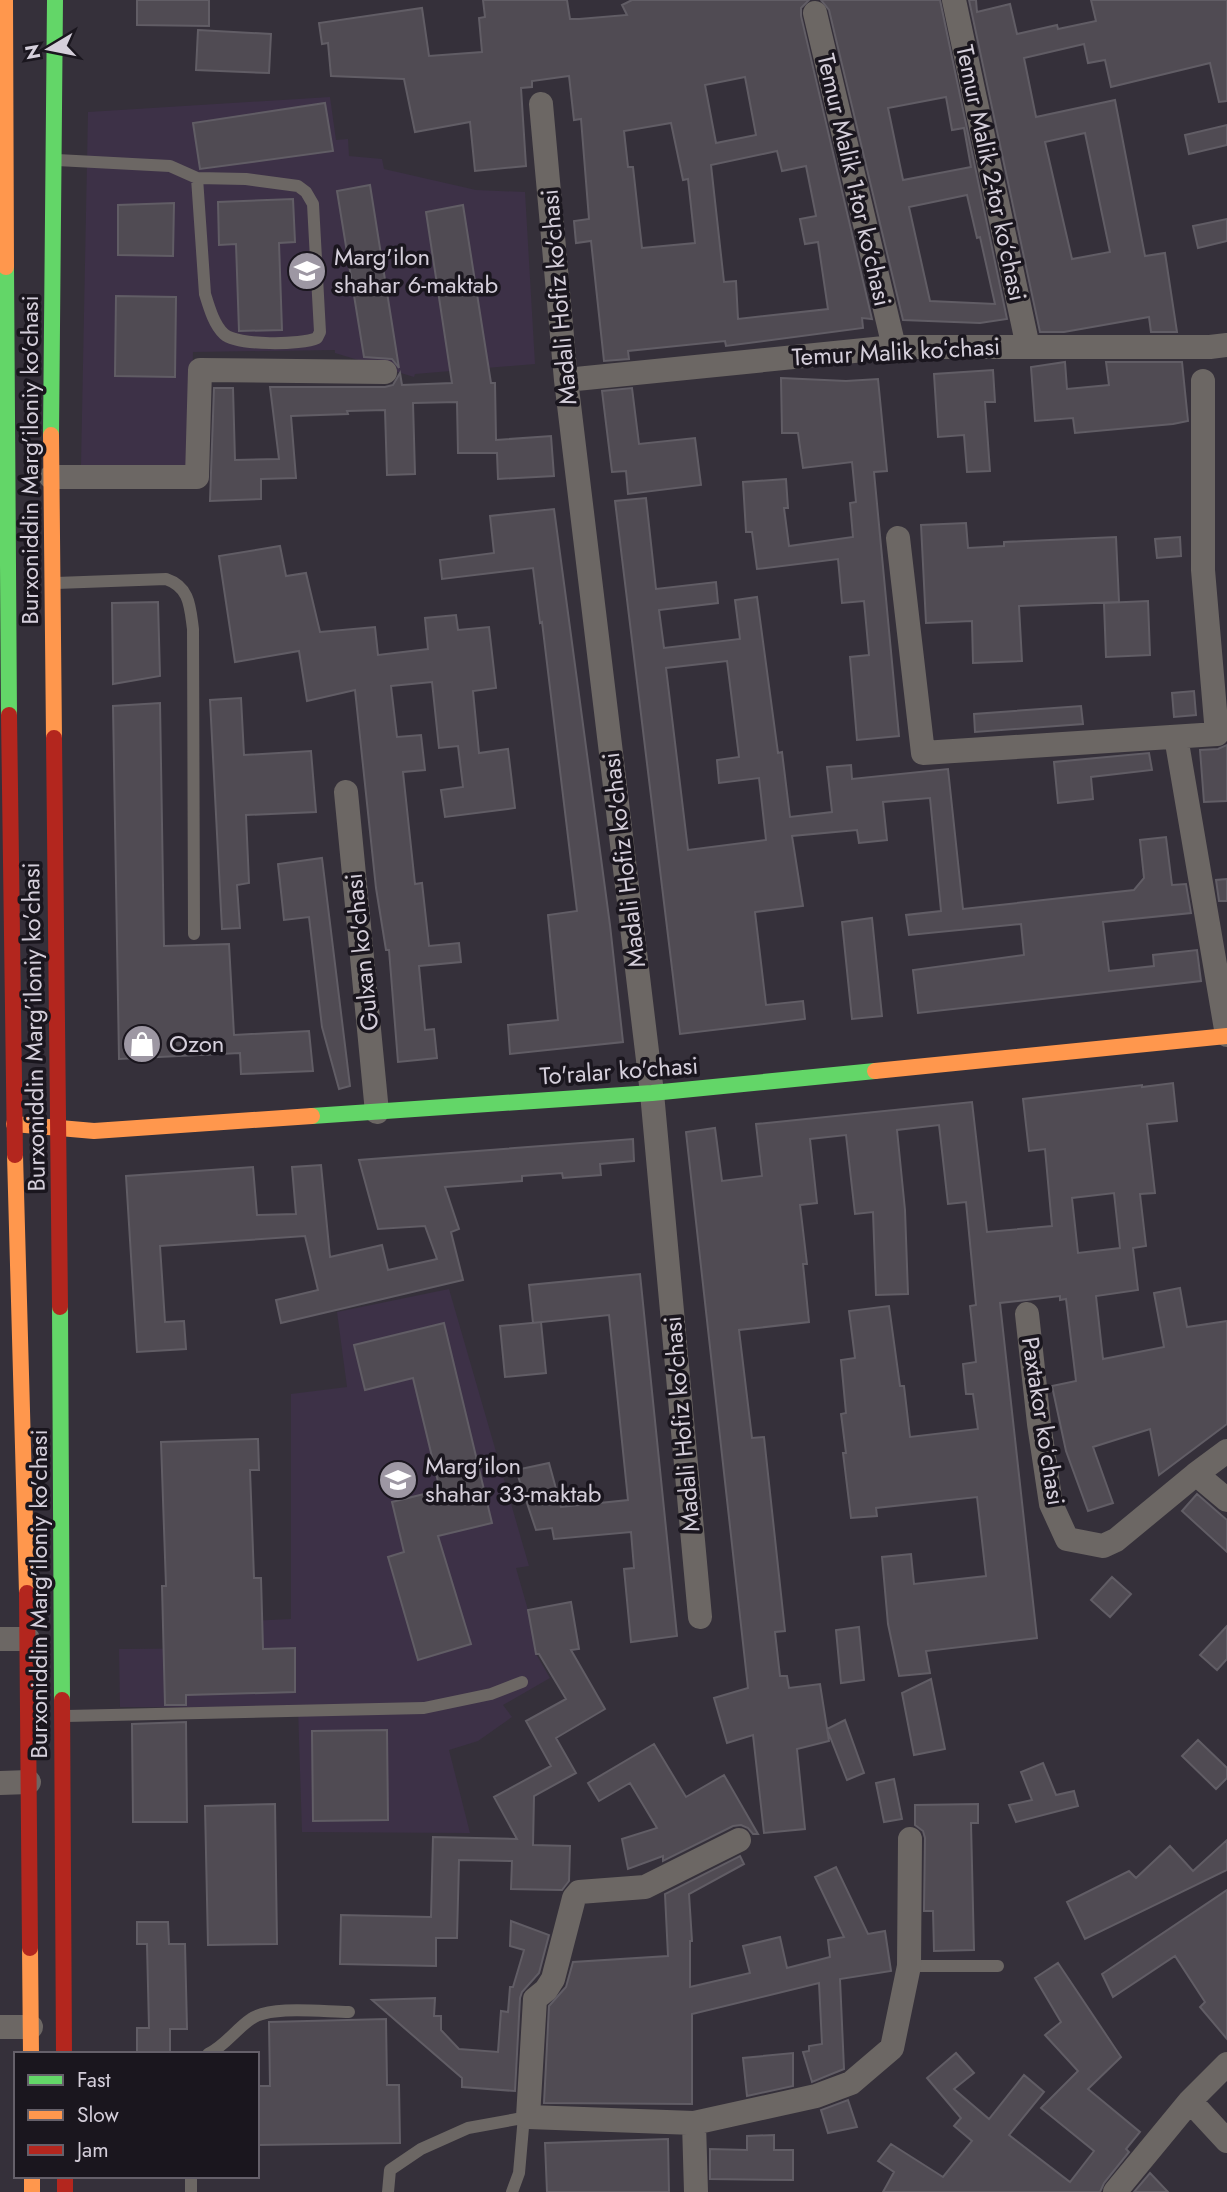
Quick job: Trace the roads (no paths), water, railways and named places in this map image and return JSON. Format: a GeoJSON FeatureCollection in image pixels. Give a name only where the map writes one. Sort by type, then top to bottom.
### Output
{"type":"FeatureCollection","features":[{"type":"Feature","properties":{"kind":"main road","name":"Burxoniddin Marg’iloniy ko’chasi"},"geometry":{"type":"LineString","coordinates":[[5,0],[5,741],[28,1639],[31,2052]]}},
{"type":"Feature","properties":{"kind":"main road","name":"Burxoniddin Marg’iloniy ko’chasi"},"geometry":{"type":"LineString","coordinates":[[55,0],[51,477],[52,1044],[59,1128],[64,2052]]}},
{"type":"Feature","properties":{"kind":"main road","name":"To'ralar ko'chasi"},"geometry":{"type":"LineString","coordinates":[[13,1124],[94,1131],[652,1093],[1227,1036]]}},
{"type":"Feature","properties":{"kind":"street","name":"Temur Malik 2-tor ko‘chasi"},"geometry":{"type":"LineString","coordinates":[[954,0],[1028,347]]}},
{"type":"Feature","properties":{"kind":"street","name":"Temur Malik 1-tor ko‘chasi"},"geometry":{"type":"LineString","coordinates":[[815,13],[894,347]]}},
{"type":"Feature","properties":{"kind":"street","name":"Madali Hofiz ko'chasi"},"geometry":{"type":"LineString","coordinates":[[541,104],[566,380],[652,1093],[700,1617]]}},
{"type":"Feature","properties":{"kind":"street","name":"Temur Malik koʻchasi"},"geometry":{"type":"LineString","coordinates":[[566,380],[894,347],[1227,345]]}},
{"type":"Feature","properties":{"kind":"street"},"geometry":{"type":"LineString","coordinates":[[51,477],[197,477],[200,370],[385,372]]}},
{"type":"Feature","properties":{"kind":"street"},"geometry":{"type":"LineString","coordinates":[[898,538],[923,754],[1217,734],[1203,570],[1203,381]]}},
{"type":"Feature","properties":{"kind":"street"},"geometry":{"type":"LineString","coordinates":[[1176,737],[1227,1036]]}},
{"type":"Feature","properties":{"kind":"street","name":"Gulxan ko'chasi"},"geometry":{"type":"LineString","coordinates":[[346,792],[377,1112]]}},
{"type":"Feature","properties":{"kind":"street","name":"Paxtakor koʻchasi"},"geometry":{"type":"LineString","coordinates":[[1027,1314],[1051,1504],[1067,1539],[1103,1546],[1116,1540],[1196,1474]]}},
{"type":"Feature","properties":{"kind":"street"},"geometry":{"type":"LineString","coordinates":[[1227,1451],[1196,1474],[1227,1500]]}},
{"type":"Feature","properties":{"kind":"street"},"geometry":{"type":"LineString","coordinates":[[0,1639],[28,1639]]}},
{"type":"Feature","properties":{"kind":"street"},"geometry":{"type":"LineString","coordinates":[[0,1783],[29,1782]]}},
{"type":"Feature","properties":{"kind":"street"},"geometry":{"type":"LineString","coordinates":[[739,1839],[645,1887],[579,1892],[574,1898],[553,1979],[546,1990],[535,1999],[526,2117],[694,2123],[816,2096],[850,2082],[892,2048],[909,1966],[910,1839]]}},
{"type":"Feature","properties":{"kind":"street"},"geometry":{"type":"LineString","coordinates":[[0,2027],[31,2027]]}},
{"type":"Feature","properties":{"kind":"street"},"geometry":{"type":"LineString","coordinates":[[1115,2192],[1190,2101],[1227,2064]]}},
{"type":"Feature","properties":{"kind":"street"},"geometry":{"type":"LineString","coordinates":[[1190,2101],[1227,2141]]}},
{"type":"Feature","properties":{"kind":"street"},"geometry":{"type":"LineString","coordinates":[[694,2123],[696,2192]]}},
{"type":"Feature","properties":{"kind":"lane"},"geometry":{"type":"LineString","coordinates":[[54,160],[170,166],[197,178],[298,186],[310,197],[313,204],[320,332],[317,338],[295,342],[240,342],[225,335],[209,307],[205,294],[197,178]]}},
{"type":"Feature","properties":{"kind":"lane"},"geometry":{"type":"LineString","coordinates":[[52,583],[166,579],[184,589],[190,602],[193,629],[194,934]]}},
{"type":"Feature","properties":{"kind":"lane"},"geometry":{"type":"LineString","coordinates":[[62,1716],[424,1709],[491,1694],[522,1682]]}},
{"type":"Feature","properties":{"kind":"lane"},"geometry":{"type":"LineString","coordinates":[[909,1966],[998,1966]]}},
{"type":"Feature","properties":{"kind":"lane"},"geometry":{"type":"LineString","coordinates":[[212,2052],[253,2017],[273,2011],[349,2012]]}},
{"type":"Feature","properties":{"kind":"lane"},"geometry":{"type":"LineString","coordinates":[[388,2192],[390,2171],[421,2148],[468,2128],[526,2117],[519,2173],[512,2192]]}},
{"type":"Feature","properties":{"kind":"place","name":"Marg'ilon shahar 6-maktab"},"geometry":{"type":"Point","coordinates":[307,271]}},
{"type":"Feature","properties":{"kind":"place","name":"Ozon"},"geometry":{"type":"Point","coordinates":[142,1044]}},
{"type":"Feature","properties":{"kind":"place","name":"Marg'ilon shahar 33-maktab"},"geometry":{"type":"Point","coordinates":[398,1480]}}]}
